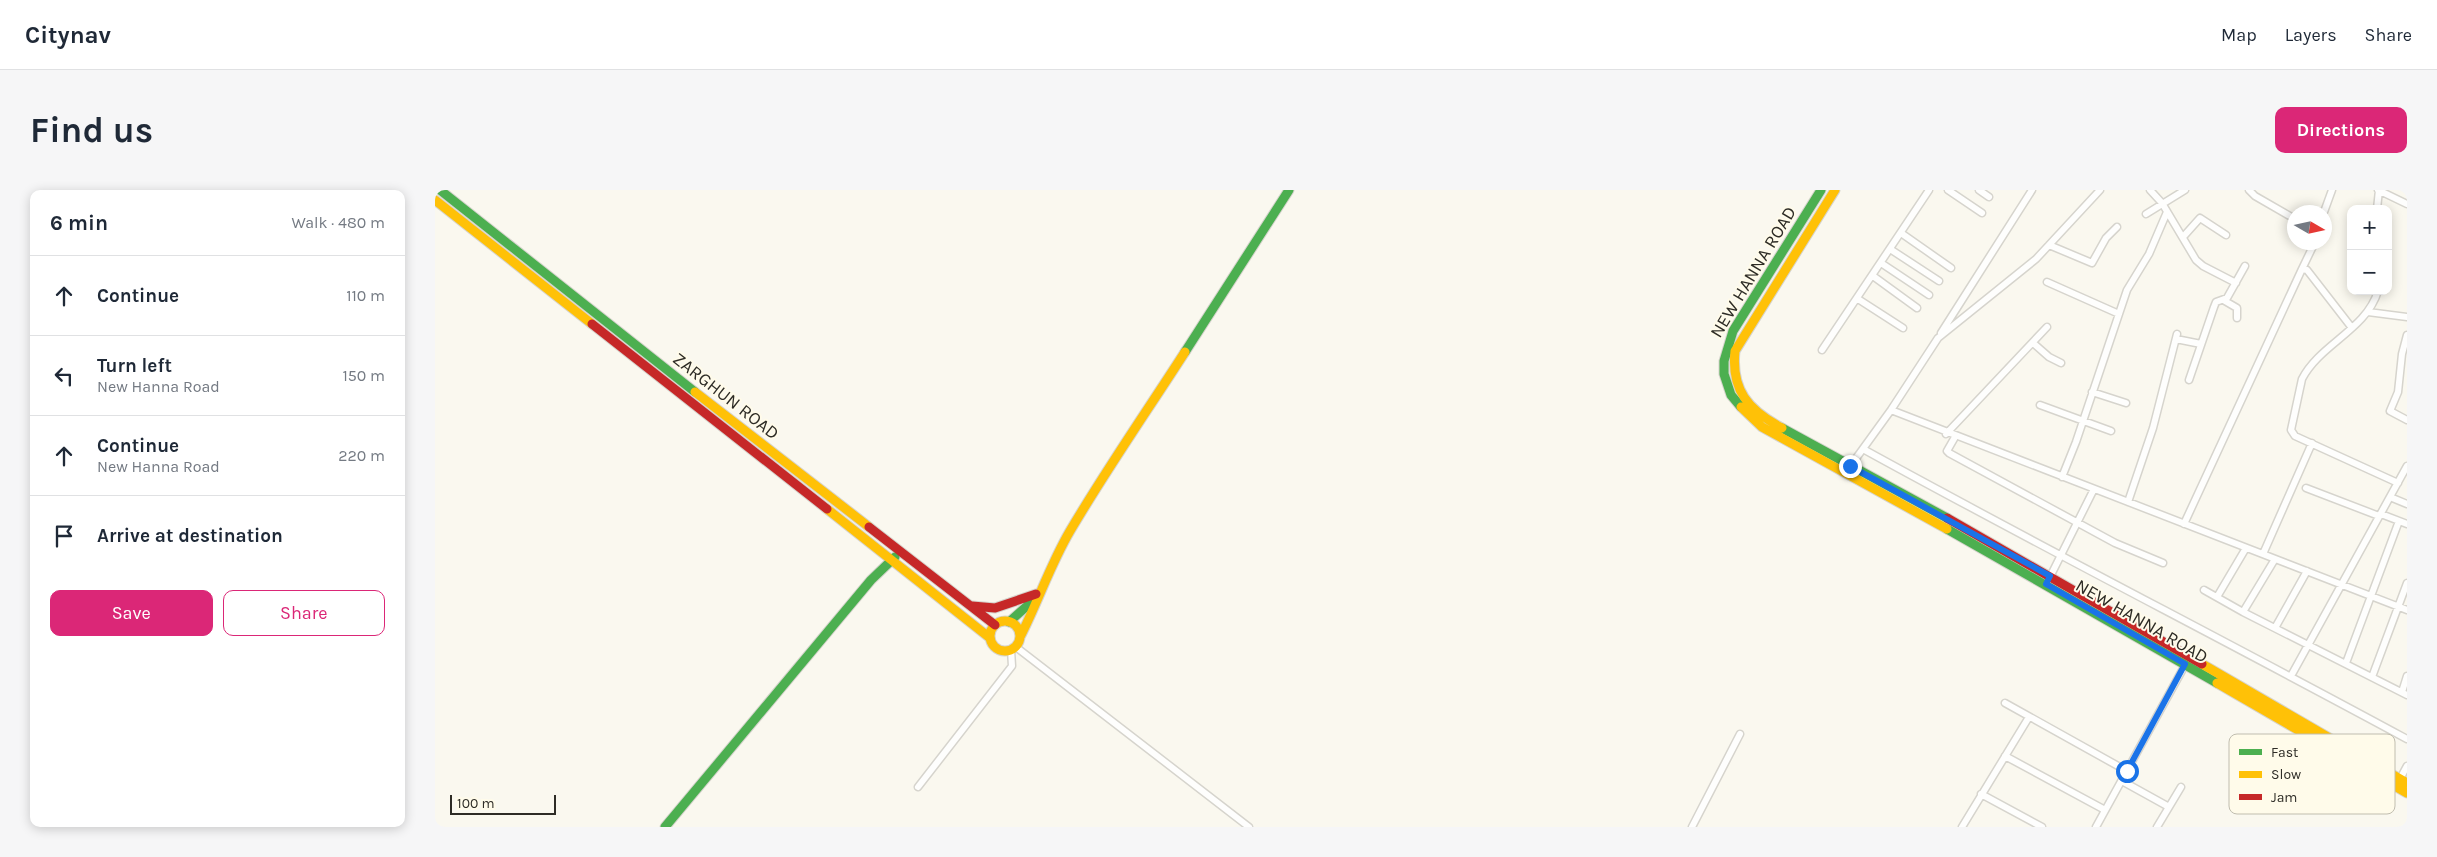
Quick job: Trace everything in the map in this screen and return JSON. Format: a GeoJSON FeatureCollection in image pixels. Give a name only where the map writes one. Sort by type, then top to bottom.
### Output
{"type":"FeatureCollection","features":[{"type":"Feature","properties":{"kind":"street","name":"ZARGHUN ROAD"},"geometry":{"type":"LineString","coordinates":[[440,190],[899,552],[995,625]]}},
{"type":"Feature","properties":{"kind":"street"},"geometry":{"type":"LineString","coordinates":[[990,638],[995,625],[1009,622],[1027,606],[1038,591],[1069,531],[1289,190]]}},
{"type":"Feature","properties":{"kind":"street","name":"NEW HANNA ROAD"},"geometry":{"type":"LineString","coordinates":[[1821,190],[1733,331],[1724,354],[1723,376],[1729,392],[1742,411],[1761,427],[1848,470],[2048,580],[2320,734]]}},
{"type":"Feature","properties":{"kind":"street","name":"NEW HANNA ROAD"},"geometry":{"type":"LineString","coordinates":[[1835,190],[1735,351],[1732,372],[1737,387],[1763,418],[1848,470]]}},
{"type":"Feature","properties":{"kind":"street"},"geometry":{"type":"LineString","coordinates":[[1822,350],[1858,299],[1929,190]]}},
{"type":"Feature","properties":{"kind":"street"},"geometry":{"type":"LineString","coordinates":[[1948,190],[1982,213]]}},
{"type":"Feature","properties":{"kind":"street"},"geometry":{"type":"LineString","coordinates":[[1979,190],[1989,197]]}},
{"type":"Feature","properties":{"kind":"street"},"geometry":{"type":"LineString","coordinates":[[1848,470],[1891,410],[2032,190]]}},
{"type":"Feature","properties":{"kind":"street"},"geometry":{"type":"LineString","coordinates":[[1938,338],[2036,259],[2100,190]]}},
{"type":"Feature","properties":{"kind":"street"},"geometry":{"type":"LineString","coordinates":[[2150,190],[2162,203],[2196,260],[2203,266],[2236,283]]}},
{"type":"Feature","properties":{"kind":"street"},"geometry":{"type":"LineString","coordinates":[[2146,214],[2185,190]]}},
{"type":"Feature","properties":{"kind":"street"},"geometry":{"type":"LineString","coordinates":[[2249,190],[2255,196],[2287,214]]}},
{"type":"Feature","properties":{"kind":"street"},"geometry":{"type":"LineString","coordinates":[[2327,205],[2333,190]]}},
{"type":"Feature","properties":{"kind":"street"},"geometry":{"type":"LineString","coordinates":[[2377,205],[2378,190],[2407,204]]}},
{"type":"Feature","properties":{"kind":"street"},"geometry":{"type":"LineString","coordinates":[[435,200],[990,638],[998,650],[1013,648],[1249,827]]}},
{"type":"Feature","properties":{"kind":"street"},"geometry":{"type":"LineString","coordinates":[[2062,477],[2127,290],[2149,254],[2167,212]]}},
{"type":"Feature","properties":{"kind":"street"},"geometry":{"type":"LineString","coordinates":[[2183,237],[2200,218],[2226,234]]}},
{"type":"Feature","properties":{"kind":"street"},"geometry":{"type":"LineString","coordinates":[[2049,245],[2092,263],[2106,238],[2117,227]]}},
{"type":"Feature","properties":{"kind":"street"},"geometry":{"type":"LineString","coordinates":[[1901,233],[1951,268]]}},
{"type":"Feature","properties":{"kind":"street"},"geometry":{"type":"LineString","coordinates":[[1890,249],[1939,281]]}},
{"type":"Feature","properties":{"kind":"street"},"geometry":{"type":"LineString","coordinates":[[2184,524],[2311,250]]}},
{"type":"Feature","properties":{"kind":"street"},"geometry":{"type":"LineString","coordinates":[[1881,263],[1929,295]]}},
{"type":"Feature","properties":{"kind":"street"},"geometry":{"type":"LineString","coordinates":[[2225,300],[2245,266]]}},
{"type":"Feature","properties":{"kind":"street"},"geometry":{"type":"LineString","coordinates":[[2302,269],[2307,270],[2352,328]]}},
{"type":"Feature","properties":{"kind":"street"},"geometry":{"type":"LineString","coordinates":[[1873,276],[1917,308]]}},
{"type":"Feature","properties":{"kind":"street"},"geometry":{"type":"LineString","coordinates":[[2047,282],[2119,314]]}},
{"type":"Feature","properties":{"kind":"street"},"geometry":{"type":"LineString","coordinates":[[2377,295],[2368,312],[2352,328],[2321,353],[2302,379],[2291,430],[2295,436],[2398,483]]}},
{"type":"Feature","properties":{"kind":"street"},"geometry":{"type":"LineString","coordinates":[[1858,299],[1903,328]]}},
{"type":"Feature","properties":{"kind":"street"},"geometry":{"type":"LineString","coordinates":[[2189,380],[2213,307],[2219,300],[2225,300],[2237,308],[2237,318]]}},
{"type":"Feature","properties":{"kind":"street"},"geometry":{"type":"LineString","coordinates":[[2368,312],[2407,317]]}},
{"type":"Feature","properties":{"kind":"street"},"geometry":{"type":"LineString","coordinates":[[1946,434],[2047,327]]}},
{"type":"Feature","properties":{"kind":"street"},"geometry":{"type":"LineString","coordinates":[[2407,335],[2402,354],[2397,392],[2390,411],[2407,420]]}},
{"type":"Feature","properties":{"kind":"street"},"geometry":{"type":"LineString","coordinates":[[2128,502],[2153,428],[2176,336],[2201,344]]}},
{"type":"Feature","properties":{"kind":"street"},"geometry":{"type":"LineString","coordinates":[[2033,343],[2049,357],[2061,364]]}},
{"type":"Feature","properties":{"kind":"street"},"geometry":{"type":"LineString","coordinates":[[2092,392],[2126,403]]}},
{"type":"Feature","properties":{"kind":"street"},"geometry":{"type":"LineString","coordinates":[[2040,405],[2111,431]]}},
{"type":"Feature","properties":{"kind":"street"},"geometry":{"type":"LineString","coordinates":[[1891,410],[1946,434],[2095,489],[2407,610]]}},
{"type":"Feature","properties":{"kind":"street"},"geometry":{"type":"LineString","coordinates":[[1955,437],[1947,451],[1949,453],[2130,550],[2163,563]]}},
{"type":"Feature","properties":{"kind":"street"},"geometry":{"type":"LineString","coordinates":[[2263,554],[2312,443]]}},
{"type":"Feature","properties":{"kind":"street"},"geometry":{"type":"LineString","coordinates":[[1863,449],[2407,739]]}},
{"type":"Feature","properties":{"kind":"street"},"geometry":{"type":"LineString","coordinates":[[2291,676],[2407,466]]}},
{"type":"Feature","properties":{"kind":"street"},"geometry":{"type":"LineString","coordinates":[[2306,488],[2407,524]]}},
{"type":"Feature","properties":{"kind":"street"},"geometry":{"type":"LineString","coordinates":[[2048,580],[2095,489]]}},
{"type":"Feature","properties":{"kind":"street"},"geometry":{"type":"LineString","coordinates":[[2390,497],[2407,504]]}},
{"type":"Feature","properties":{"kind":"street"},"geometry":{"type":"LineString","coordinates":[[2346,663],[2399,521]]}},
{"type":"Feature","properties":{"kind":"street"},"geometry":{"type":"LineString","coordinates":[[2217,597],[2246,548]]}},
{"type":"Feature","properties":{"kind":"street"},"geometry":{"type":"LineString","coordinates":[[665,827],[871,580],[899,552]]}},
{"type":"Feature","properties":{"kind":"street"},"geometry":{"type":"LineString","coordinates":[[2243,612],[2275,559]]}},
{"type":"Feature","properties":{"kind":"street"},"geometry":{"type":"LineString","coordinates":[[2275,628],[2307,571]]}},
{"type":"Feature","properties":{"kind":"street","name":"NEW HANNA ROAD"},"geometry":{"type":"LineString","coordinates":[[2048,580],[2185,664],[2305,734]]}},
{"type":"Feature","properties":{"kind":"street"},"geometry":{"type":"LineString","coordinates":[[2373,677],[2407,583]]}},
{"type":"Feature","properties":{"kind":"street"},"geometry":{"type":"LineString","coordinates":[[2205,590],[2243,612],[2404,693],[2407,676]]}},
{"type":"Feature","properties":{"kind":"street"},"geometry":{"type":"LineString","coordinates":[[972,606],[995,608],[1038,591]]}},
{"type":"Feature","properties":{"kind":"street"},"geometry":{"type":"LineString","coordinates":[[918,787],[1012,666],[1013,648],[1034,610],[1038,591]]}},
{"type":"Feature","properties":{"kind":"street"},"geometry":{"type":"LineString","coordinates":[[1009,622],[1017,628],[1020,638]]}},
{"type":"Feature","properties":{"kind":"street"},"geometry":{"type":"LineString","coordinates":[[2096,827],[2185,664]]}},
{"type":"Feature","properties":{"kind":"street"},"geometry":{"type":"LineString","coordinates":[[2005,703],[2127,771]]}},
{"type":"Feature","properties":{"kind":"street"},"geometry":{"type":"LineString","coordinates":[[1962,827],[2029,717]]}},
{"type":"Feature","properties":{"kind":"street"},"geometry":{"type":"LineString","coordinates":[[1692,827],[1740,734]]}},
{"type":"Feature","properties":{"kind":"street"},"geometry":{"type":"LineString","coordinates":[[2005,756],[2105,810]]}},
{"type":"Feature","properties":{"kind":"street"},"geometry":{"type":"LineString","coordinates":[[2403,781],[2407,766]]}},
{"type":"Feature","properties":{"kind":"street"},"geometry":{"type":"LineString","coordinates":[[2122,781],[2169,807]]}},
{"type":"Feature","properties":{"kind":"street","name":"NEW HANNA ROAD"},"geometry":{"type":"LineString","coordinates":[[2395,786],[2407,793]]}},
{"type":"Feature","properties":{"kind":"street"},"geometry":{"type":"LineString","coordinates":[[2157,827],[2181,788]]}},
{"type":"Feature","properties":{"kind":"street"},"geometry":{"type":"LineString","coordinates":[[1981,794],[2042,827]]}},
{"type":"Feature","properties":{"kind":"traffic: fast"},"geometry":{"type":"LineString","coordinates":[[440,190],[695,392]]}},
{"type":"Feature","properties":{"kind":"traffic: fast"},"geometry":{"type":"LineString","coordinates":[[1185,352],[1289,190]]}},
{"type":"Feature","properties":{"kind":"traffic: fast"},"geometry":{"type":"LineString","coordinates":[[1741,407],[1731,395],[1724,374],[1724,361],[1733,331],[1821,190]]}},
{"type":"Feature","properties":{"kind":"traffic: fast"},"geometry":{"type":"LineString","coordinates":[[1782,428],[1947,518]]}},
{"type":"Feature","properties":{"kind":"traffic: fast"},"geometry":{"type":"LineString","coordinates":[[1947,529],[2217,683]]}},
{"type":"Feature","properties":{"kind":"traffic: fast"},"geometry":{"type":"LineString","coordinates":[[665,827],[871,580],[895,557]]}},
{"type":"Feature","properties":{"kind":"traffic: fast"},"geometry":{"type":"LineString","coordinates":[[1009,622],[1027,606],[1035,595]]}},
{"type":"Feature","properties":{"kind":"traffic: slow"},"geometry":{"type":"LineString","coordinates":[[1782,428],[1760,414],[1744,397],[1736,377],[1734,365],[1735,351],[1835,190]]}},
{"type":"Feature","properties":{"kind":"traffic: slow"},"geometry":{"type":"LineString","coordinates":[[435,200],[592,324]]}},
{"type":"Feature","properties":{"kind":"traffic: slow"},"geometry":{"type":"LineString","coordinates":[[1020,637],[1056,557],[1070,531],[1185,352]]}},
{"type":"Feature","properties":{"kind":"traffic: slow"},"geometry":{"type":"LineString","coordinates":[[695,392],[869,527]]}},
{"type":"Feature","properties":{"kind":"traffic: slow"},"geometry":{"type":"LineString","coordinates":[[1741,407],[1762,427],[1947,529]]}},
{"type":"Feature","properties":{"kind":"traffic: slow"},"geometry":{"type":"LineString","coordinates":[[827,509],[990,638]]}},
{"type":"Feature","properties":{"kind":"traffic: slow"},"geometry":{"type":"LineString","coordinates":[[1005,621],[1016,625],[1020,636],[1016,647],[1005,651],[994,647],[990,636],[994,625],[1005,621]]}},
{"type":"Feature","properties":{"kind":"traffic: slow"},"geometry":{"type":"LineString","coordinates":[[2202,664],[2323,734]]}},
{"type":"Feature","properties":{"kind":"traffic: slow"},"geometry":{"type":"LineString","coordinates":[[2217,683],[2305,734]]}},
{"type":"Feature","properties":{"kind":"traffic: slow"},"geometry":{"type":"LineString","coordinates":[[2395,776],[2407,783]]}},
{"type":"Feature","properties":{"kind":"traffic: slow"},"geometry":{"type":"LineString","coordinates":[[2395,786],[2407,793]]}},
{"type":"Feature","properties":{"kind":"traffic: jam"},"geometry":{"type":"LineString","coordinates":[[592,324],[827,509]]}},
{"type":"Feature","properties":{"kind":"traffic: jam"},"geometry":{"type":"LineString","coordinates":[[1947,518],[2202,664]]}},
{"type":"Feature","properties":{"kind":"traffic: jam"},"geometry":{"type":"LineString","coordinates":[[869,527],[995,625]]}},
{"type":"Feature","properties":{"kind":"traffic: jam"},"geometry":{"type":"LineString","coordinates":[[972,606],[995,608],[1036,594]]}},
{"type":"Feature","properties":{"kind":"route"},"geometry":{"type":"LineString","coordinates":[[1850,466],[2050,576],[2046,584],[2185,664],[2127,771]]}}]}
